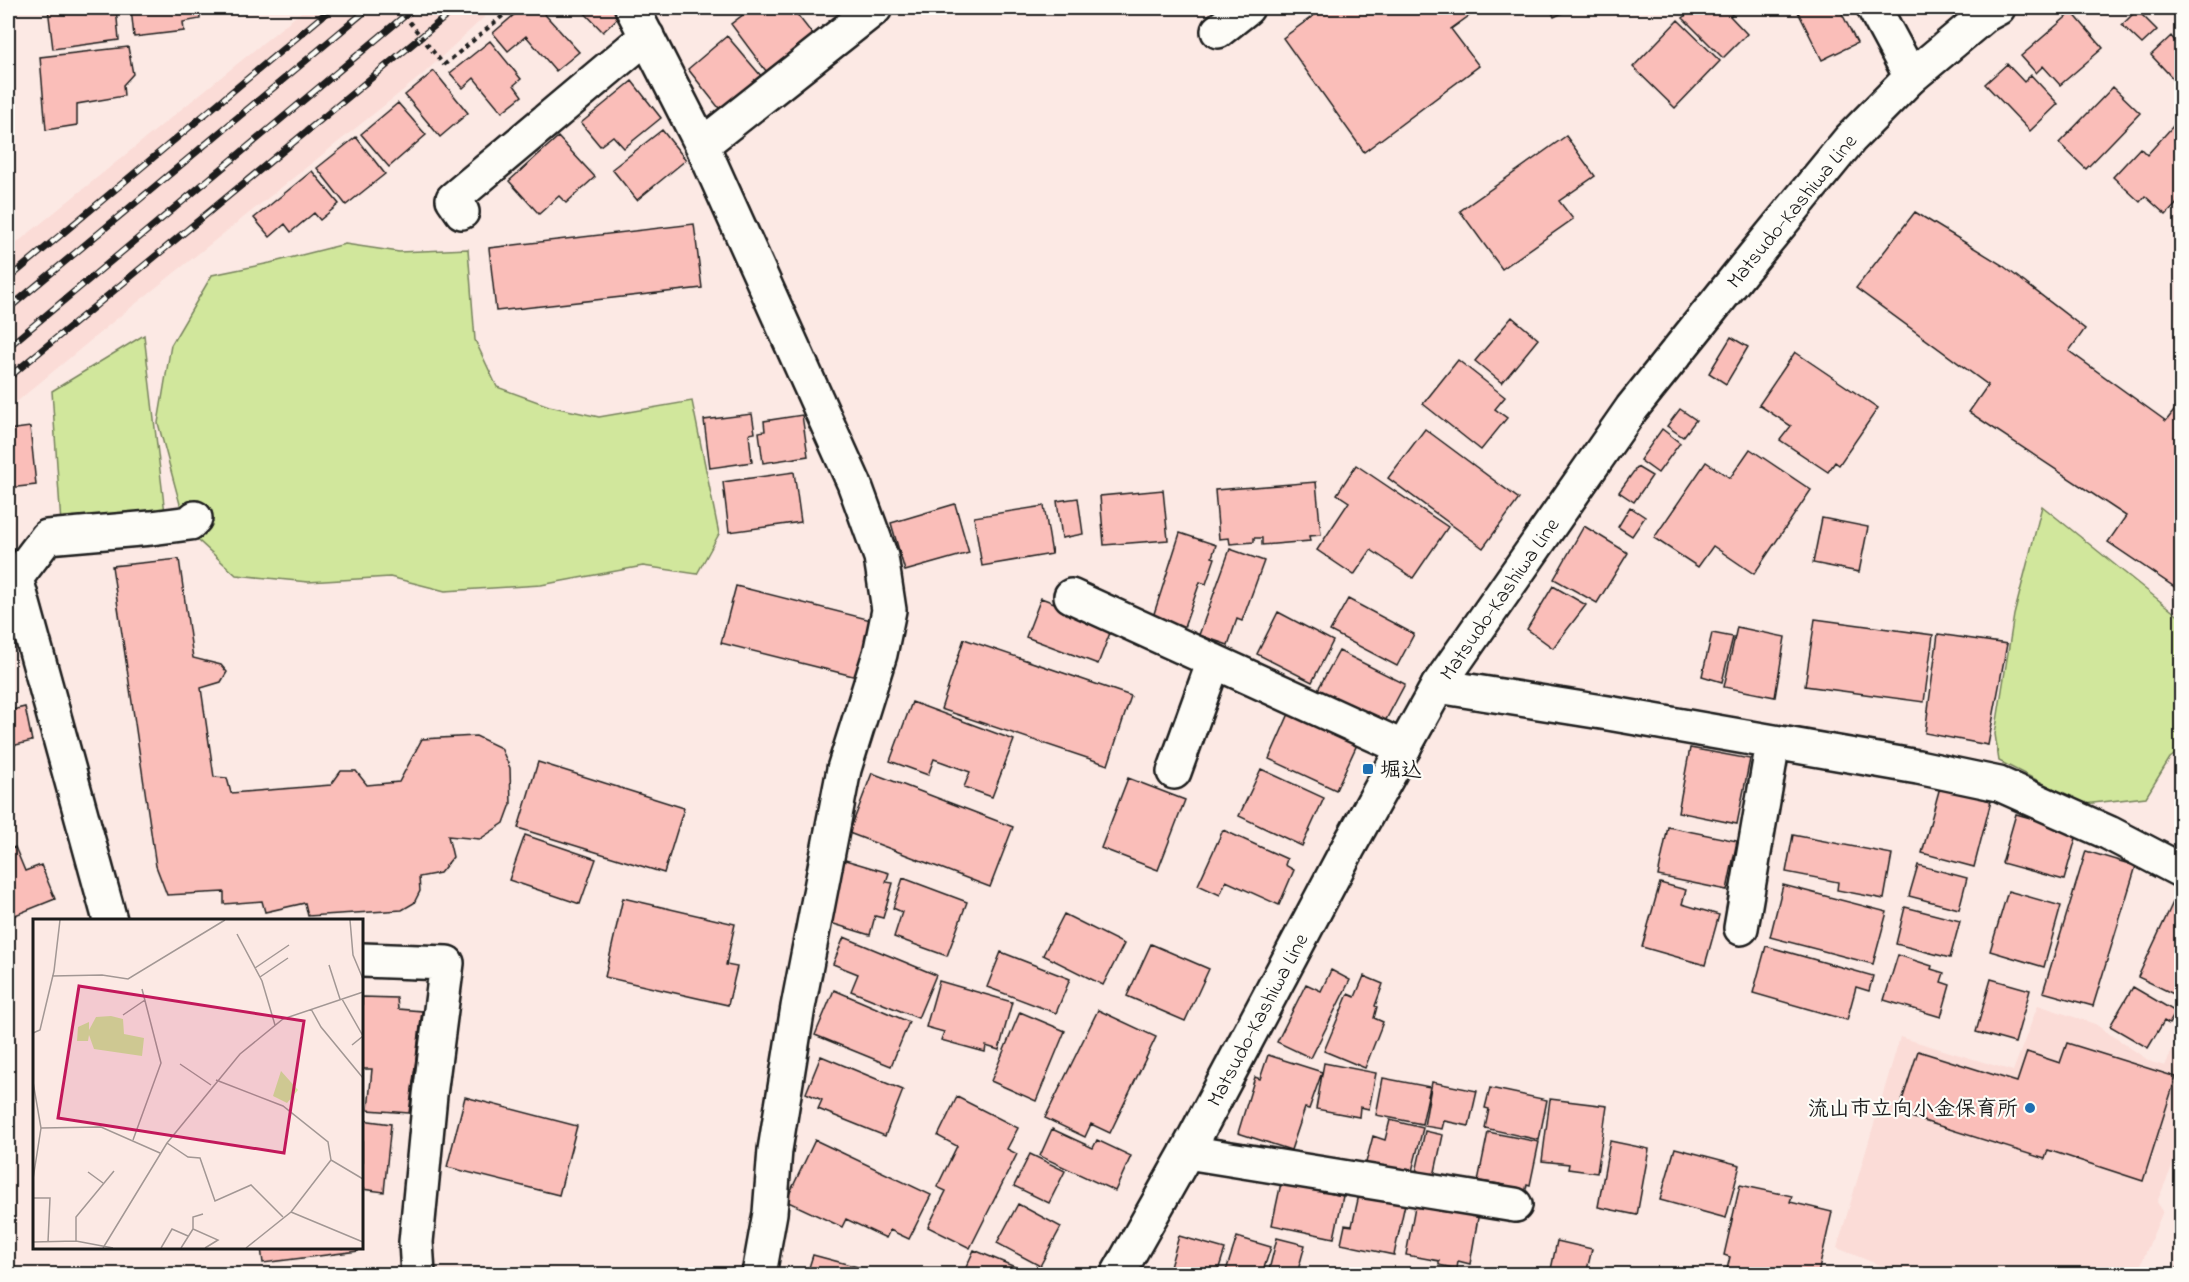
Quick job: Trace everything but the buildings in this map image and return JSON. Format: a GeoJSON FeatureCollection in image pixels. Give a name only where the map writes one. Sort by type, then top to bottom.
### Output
{"type":"FeatureCollection","features":[{"type":"Feature","properties":{"kind":"street"},"geometry":{"type":"LineString","coordinates":[[632,8],[702,145],[854,483],[881,556],[889,610],[879,654],[844,769],[798,1007],[775,1150],[770,1213],[759,1275]]}},
{"type":"Feature","properties":{"kind":"street"},"geometry":{"type":"LineString","coordinates":[[702,145],[875,8]]}},
{"type":"Feature","properties":{"kind":"street"},"geometry":{"type":"LineString","coordinates":[[1218,31],[1247,8]]}},
{"type":"Feature","properties":{"kind":"street"},"geometry":{"type":"LineString","coordinates":[[1874,8],[1911,77]]}},
{"type":"Feature","properties":{"kind":"street","name":"Matsudo-Kashiwa Line"},"geometry":{"type":"LineString","coordinates":[[1118,1275],[1187,1152],[1438,686],[1632,408],[1850,139],[1911,77],[1985,15],[1998,8]]}},
{"type":"Feature","properties":{"kind":"street"},"geometry":{"type":"LineString","coordinates":[[462,212],[453,200],[647,36]]}},
{"type":"Feature","properties":{"kind":"street"},"geometry":{"type":"LineString","coordinates":[[109,919],[16,578],[47,537],[190,523],[195,518]]}},
{"type":"Feature","properties":{"kind":"street"},"geometry":{"type":"LineString","coordinates":[[1071,596],[1404,748]]}},
{"type":"Feature","properties":{"kind":"street"},"geometry":{"type":"LineString","coordinates":[[1174,772],[1214,661]]}},
{"type":"Feature","properties":{"kind":"street"},"geometry":{"type":"LineString","coordinates":[[1438,686],[1918,767],[1999,784],[2109,833],[2181,871]]}},
{"type":"Feature","properties":{"kind":"street"},"geometry":{"type":"LineString","coordinates":[[1741,928],[1773,742]]}},
{"type":"Feature","properties":{"kind":"street"},"geometry":{"type":"LineString","coordinates":[[363,960],[447,963],[430,1095],[417,1231],[418,1275]]}},
{"type":"Feature","properties":{"kind":"street"},"geometry":{"type":"LineString","coordinates":[[1187,1152],[1515,1205]]}},
{"type":"Feature","properties":{"kind":"path"},"geometry":{"type":"LineString","coordinates":[[398,8],[444,65],[512,8]]}},
{"type":"Feature","properties":{"kind":"shaded area"},"geometry":{"type":"Polygon","coordinates":[[[306,8],[494,8],[421,76],[114,321],[8,409],[8,250],[306,8]]]}},
{"type":"Feature","properties":{"kind":"shaded area","name":"流山市立向小金保育所"},"geometry":{"type":"Polygon","coordinates":[[[2038,1005],[2095,1024],[2151,1062],[2165,1066],[2181,1030],[2181,1146],[2157,1202],[2163,1211],[2137,1274],[1902,1274],[1837,1248],[1900,1037],[2013,1071],[2038,1005]]]}},
{"type":"Feature","properties":{"kind":"green space"},"geometry":{"type":"Polygon","coordinates":[[[345,244],[399,252],[468,249],[475,340],[497,387],[549,406],[599,417],[692,401],[719,534],[697,574],[643,566],[541,585],[445,591],[390,577],[308,582],[236,575],[187,530],[158,423],[171,345],[212,275],[345,244]]]}},
{"type":"Feature","properties":{"kind":"green space"},"geometry":{"type":"Polygon","coordinates":[[[144,335],[165,513],[61,524],[52,391],[144,335]]]}},
{"type":"Feature","properties":{"kind":"green space"},"geometry":{"type":"Polygon","coordinates":[[[2042,506],[2181,618],[2181,750],[2170,758],[2146,797],[2084,804],[1999,761],[1995,734],[2014,615],[2042,506]]]}},
{"type":"Feature","properties":{"kind":"railway"},"geometry":{"type":"LineString","coordinates":[[8,279],[332,8]]}},
{"type":"Feature","properties":{"kind":"railway"},"geometry":{"type":"LineString","coordinates":[[8,309],[369,8]]}},
{"type":"Feature","properties":{"kind":"railway"},"geometry":{"type":"LineString","coordinates":[[8,347],[414,8]]}},
{"type":"Feature","properties":{"kind":"railway"},"geometry":{"type":"LineString","coordinates":[[8,378],[456,8]]}},
{"type":"Feature","properties":{"kind":"place","name":"堀込"},"geometry":{"type":"Point","coordinates":[1368,769]}},
{"type":"Feature","properties":{"kind":"place","name":"流山市立向小金保育所"},"geometry":{"type":"Point","coordinates":[2030,1108]}}]}
